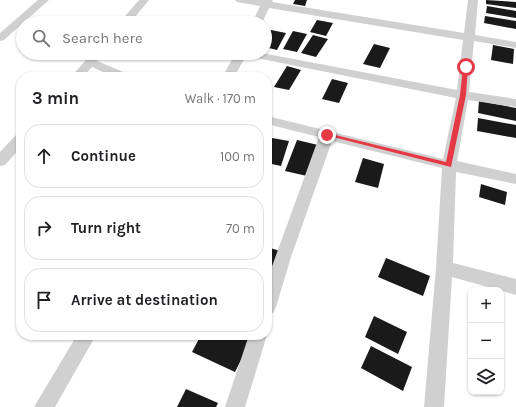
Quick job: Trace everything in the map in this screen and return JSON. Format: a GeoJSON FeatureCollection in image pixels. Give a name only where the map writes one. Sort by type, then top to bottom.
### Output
{"type":"FeatureCollection","features":[{"type":"Feature","properties":{"kind":"street"},"geometry":{"type":"LineString","coordinates":[[25,16],[44,0]]}},
{"type":"Feature","properties":{"kind":"street"},"geometry":{"type":"LineString","coordinates":[[130,16],[144,0]]}},
{"type":"Feature","properties":{"kind":"street"},"geometry":{"type":"LineString","coordinates":[[240,0],[267,3],[516,45]]}},
{"type":"Feature","properties":{"kind":"street"},"geometry":{"type":"LineString","coordinates":[[434,407],[444,268],[449,165],[463,95],[473,0]]}},
{"type":"Feature","properties":{"kind":"street"},"geometry":{"type":"LineString","coordinates":[[260,16],[267,3]]}},
{"type":"Feature","properties":{"kind":"street"},"geometry":{"type":"LineString","coordinates":[[0,38],[16,24]]}},
{"type":"Feature","properties":{"kind":"street"},"geometry":{"type":"LineString","coordinates":[[272,58],[463,95],[516,103]]}},
{"type":"Feature","properties":{"kind":"street"},"geometry":{"type":"LineString","coordinates":[[231,72],[239,60]]}},
{"type":"Feature","properties":{"kind":"street"},"geometry":{"type":"LineString","coordinates":[[81,72],[90,62],[113,72]]}},
{"type":"Feature","properties":{"kind":"street"},"geometry":{"type":"LineString","coordinates":[[272,121],[516,180]]}},
{"type":"Feature","properties":{"kind":"street"},"geometry":{"type":"LineString","coordinates":[[272,291],[327,135]]}},
{"type":"Feature","properties":{"kind":"street"},"geometry":{"type":"LineString","coordinates":[[0,161],[16,143]]}},
{"type":"Feature","properties":{"kind":"street"},"geometry":{"type":"LineString","coordinates":[[444,268],[516,287]]}},
{"type":"Feature","properties":{"kind":"street"},"geometry":{"type":"LineString","coordinates":[[44,407],[84,340]]}},
{"type":"Feature","properties":{"kind":"street"},"geometry":{"type":"LineString","coordinates":[[235,407],[256,340]]}},
{"type":"Feature","properties":{"kind":"building"},"geometry":{"type":"Polygon","coordinates":[[[295,0],[307,0],[305,6],[293,4],[295,0]]]}},
{"type":"Feature","properties":{"kind":"building"},"geometry":{"type":"Polygon","coordinates":[[[486,0],[516,2],[516,8],[486,4],[486,0]]]}},
{"type":"Feature","properties":{"kind":"building"},"geometry":{"type":"Polygon","coordinates":[[[487,6],[516,11],[516,18],[486,13],[487,6]]]}},
{"type":"Feature","properties":{"kind":"building"},"geometry":{"type":"Polygon","coordinates":[[[485,16],[516,21],[516,29],[484,23],[485,16]]]}},
{"type":"Feature","properties":{"kind":"building"},"geometry":{"type":"Polygon","coordinates":[[[317,20],[333,23],[326,36],[310,32],[317,20]]]}},
{"type":"Feature","properties":{"kind":"building"},"geometry":{"type":"Polygon","coordinates":[[[272,30],[286,33],[277,50],[272,49],[272,30]]]}},
{"type":"Feature","properties":{"kind":"building"},"geometry":{"type":"Polygon","coordinates":[[[293,31],[307,34],[297,52],[283,49],[293,31]]]}},
{"type":"Feature","properties":{"kind":"building"},"geometry":{"type":"Polygon","coordinates":[[[313,35],[328,39],[316,57],[301,53],[313,35]]]}},
{"type":"Feature","properties":{"kind":"building"},"geometry":{"type":"Polygon","coordinates":[[[374,44],[390,48],[380,68],[363,64],[374,44]]]}},
{"type":"Feature","properties":{"kind":"building"},"geometry":{"type":"Polygon","coordinates":[[[493,45],[514,49],[513,64],[491,60],[493,45]]]}},
{"type":"Feature","properties":{"kind":"building"},"geometry":{"type":"Polygon","coordinates":[[[287,66],[301,70],[289,90],[274,87],[287,66]]]}},
{"type":"Feature","properties":{"kind":"building"},"geometry":{"type":"Polygon","coordinates":[[[332,79],[348,83],[339,103],[322,99],[332,79]]]}},
{"type":"Feature","properties":{"kind":"building"},"geometry":{"type":"Polygon","coordinates":[[[479,101],[516,108],[516,121],[478,113],[479,101]]]}},
{"type":"Feature","properties":{"kind":"building"},"geometry":{"type":"Polygon","coordinates":[[[478,118],[516,125],[516,138],[477,131],[478,118]]]}},
{"type":"Feature","properties":{"kind":"building"},"geometry":{"type":"Polygon","coordinates":[[[272,138],[289,141],[281,166],[272,164],[272,138]]]}},
{"type":"Feature","properties":{"kind":"building"},"geometry":{"type":"Polygon","coordinates":[[[297,140],[318,145],[307,176],[285,171],[297,140]]]}},
{"type":"Feature","properties":{"kind":"building"},"geometry":{"type":"Polygon","coordinates":[[[363,158],[384,164],[378,188],[355,182],[363,158]]]}},
{"type":"Feature","properties":{"kind":"building"},"geometry":{"type":"Polygon","coordinates":[[[481,184],[507,192],[505,205],[479,197],[481,184]]]}},
{"type":"Feature","properties":{"kind":"building"},"geometry":{"type":"Polygon","coordinates":[[[272,249],[280,251],[272,267],[272,249]]]}},
{"type":"Feature","properties":{"kind":"building"},"geometry":{"type":"Polygon","coordinates":[[[386,258],[430,276],[423,296],[378,277],[386,258]]]}},
{"type":"Feature","properties":{"kind":"building"},"geometry":{"type":"Polygon","coordinates":[[[374,316],[407,332],[398,354],[365,337],[374,316]]]}},
{"type":"Feature","properties":{"kind":"building"},"geometry":{"type":"Polygon","coordinates":[[[198,340],[251,340],[235,372],[192,352],[198,340]]]}},
{"type":"Feature","properties":{"kind":"building"},"geometry":{"type":"Polygon","coordinates":[[[371,346],[412,367],[403,391],[361,368],[371,346]]]}},
{"type":"Feature","properties":{"kind":"building"},"geometry":{"type":"Polygon","coordinates":[[[186,389],[218,403],[216,407],[177,407],[186,389]]]}},
{"type":"Feature","properties":{"kind":"route"},"geometry":{"type":"LineString","coordinates":[[327,135],[449,165],[463,95],[466,67]]}}]}
